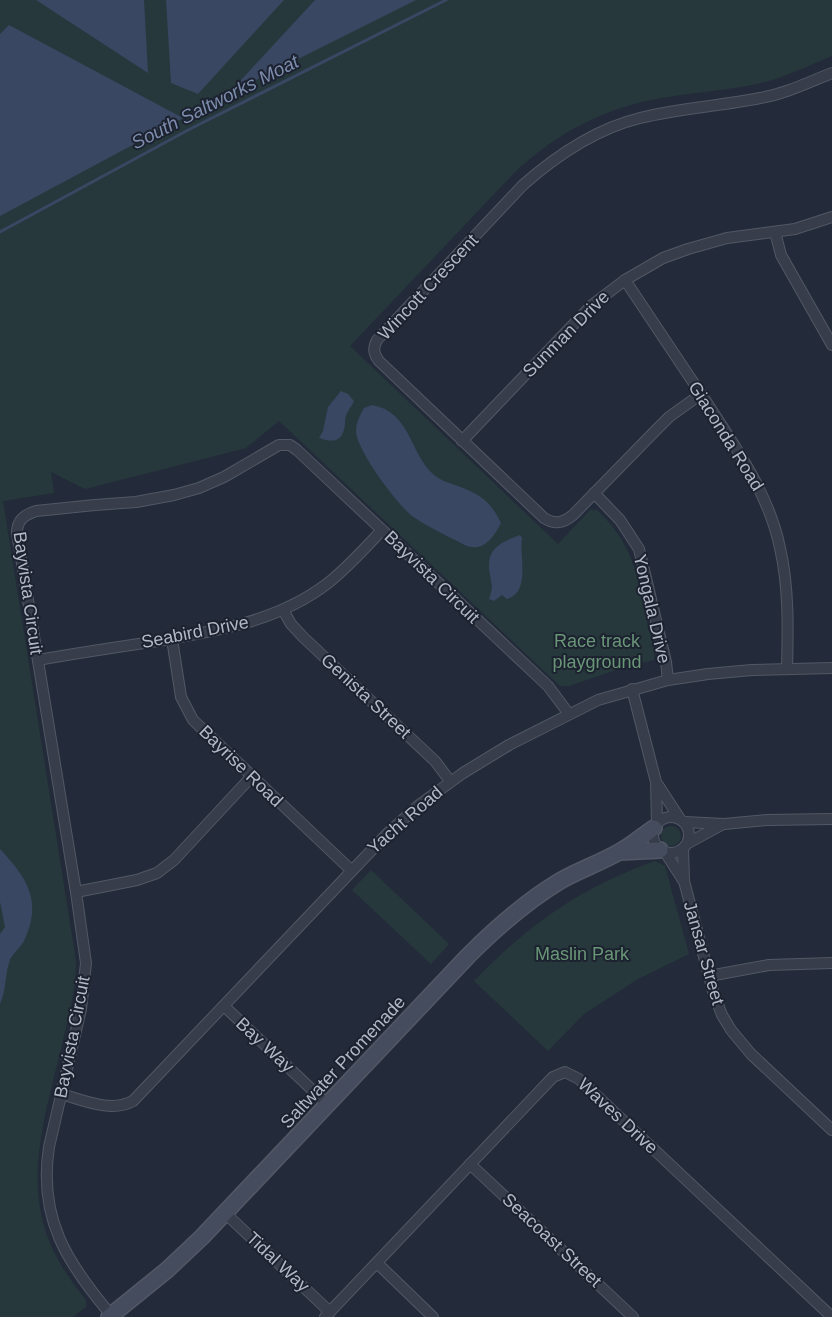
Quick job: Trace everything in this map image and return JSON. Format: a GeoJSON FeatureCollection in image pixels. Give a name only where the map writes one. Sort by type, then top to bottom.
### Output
{"type":"FeatureCollection","features":[{"type":"Feature","properties":{"kind":"street","name":"Wincott Crescent"},"geometry":{"type":"LineString","coordinates":[[700,394],[669,417],[565,521],[550,522],[379,361],[375,356],[374,346],[377,340],[523,185],[544,166],[583,140],[639,118],[762,98],[832,73]]}},
{"type":"Feature","properties":{"kind":"street","name":"Sunman Drive"},"geometry":{"type":"LineString","coordinates":[[462,441],[592,305],[625,280],[663,258],[688,248],[727,238],[803,227],[832,217]]}},
{"type":"Feature","properties":{"kind":"street"},"geometry":{"type":"LineString","coordinates":[[775,232],[782,255],[832,345]]}},
{"type":"Feature","properties":{"kind":"street","name":"Giaconda Road"},"geometry":{"type":"LineString","coordinates":[[625,280],[754,477],[773,522],[780,547],[786,596],[787,669]]}},
{"type":"Feature","properties":{"kind":"street","name":"Bayvista Circuit"},"geometry":{"type":"LineString","coordinates":[[110,1316],[65,1253],[51,1212],[46,1183],[47,1158],[81,1008],[85,978],[84,946],[18,533],[17,526],[20,520],[28,514],[96,504],[136,502],[174,496],[224,477],[278,445],[290,445],[548,686],[569,714]]}},
{"type":"Feature","properties":{"kind":"street","name":"Yongala Drive"},"geometry":{"type":"LineString","coordinates":[[594,493],[620,520],[639,549],[666,662],[668,680]]}},
{"type":"Feature","properties":{"kind":"street","name":"Seabird Drive"},"geometry":{"type":"LineString","coordinates":[[38,660],[172,639],[248,624],[283,610],[327,583],[347,566],[382,530]]}},
{"type":"Feature","properties":{"kind":"street","name":"Genista Street"},"geometry":{"type":"LineString","coordinates":[[283,610],[291,624],[303,637],[435,761],[450,781]]}},
{"type":"Feature","properties":{"kind":"street","name":"Bayrise Road"},"geometry":{"type":"LineString","coordinates":[[172,639],[181,697],[186,709],[194,720],[351,870]]}},
{"type":"Feature","properties":{"kind":"street","name":"Yacht Road"},"geometry":{"type":"LineString","coordinates":[[61,1094],[111,1106],[128,1104],[140,1094],[351,870],[402,819],[450,781],[493,754],[598,700],[632,689],[668,680],[730,672],[832,668]]}},
{"type":"Feature","properties":{"kind":"street"},"geometry":{"type":"LineString","coordinates":[[632,689],[656,782],[656,825],[653,840],[663,851],[671,853],[724,824]]}},
{"type":"Feature","properties":{"kind":"street"},"geometry":{"type":"LineString","coordinates":[[76,892],[137,880],[157,873],[174,860],[252,776]]}},
{"type":"Feature","properties":{"kind":"street"},"geometry":{"type":"LineString","coordinates":[[656,782],[689,832],[685,846]]}},
{"type":"Feature","properties":{"kind":"street"},"geometry":{"type":"LineString","coordinates":[[656,825],[668,816],[682,821],[724,824],[760,820],[832,819]]}},
{"type":"Feature","properties":{"kind":"street","name":"Saltwater Promenade"},"geometry":{"type":"LineString","coordinates":[[110,1316],[185,1254],[468,956],[499,926],[525,905],[559,882],[579,870],[618,852],[656,825]]}},
{"type":"Feature","properties":{"kind":"street","name":"Jansar Street"},"geometry":{"type":"LineString","coordinates":[[685,846],[684,881],[709,976],[722,1014],[739,1041],[832,1130]]}},
{"type":"Feature","properties":{"kind":"street","name":"Saltwater Promenade"},"geometry":{"type":"LineString","coordinates":[[618,852],[663,851]]}},
{"type":"Feature","properties":{"kind":"street","name":"Jansar Street"},"geometry":{"type":"LineString","coordinates":[[663,851],[684,881]]}},
{"type":"Feature","properties":{"kind":"street"},"geometry":{"type":"LineString","coordinates":[[709,976],[769,965],[832,963]]}},
{"type":"Feature","properties":{"kind":"street","name":"Bay Way"},"geometry":{"type":"LineString","coordinates":[[224,1006],[328,1104]]}},
{"type":"Feature","properties":{"kind":"street","name":"Waves Drive"},"geometry":{"type":"LineString","coordinates":[[328,1314],[553,1077],[561,1072],[568,1073],[579,1079],[832,1317]]}},
{"type":"Feature","properties":{"kind":"street","name":"Seacoast Street"},"geometry":{"type":"LineString","coordinates":[[470,1164],[633,1317]]}},
{"type":"Feature","properties":{"kind":"street","name":"Tidal Way"},"geometry":{"type":"LineString","coordinates":[[225,1213],[328,1314]]}},
{"type":"Feature","properties":{"kind":"street"},"geometry":{"type":"LineString","coordinates":[[377,1263],[433,1317]]}},
{"type":"Feature","properties":{"kind":"green space","name":"Race track playground"},"geometry":{"type":"Polygon","coordinates":[[[0,0],[832,0],[832,56],[787,75],[761,83],[669,97],[636,103],[617,109],[581,125],[547,146],[516,171],[350,346],[558,544],[590,510],[597,510],[619,536],[637,575],[654,651],[654,660],[625,667],[569,686],[560,686],[279,421],[246,448],[85,489],[51,472],[54,493],[3,501],[76,961],[72,1001],[44,1120],[38,1173],[39,1200],[44,1226],[57,1259],[86,1300],[86,1307],[73,1317],[0,1317],[0,0]]]}},
{"type":"Feature","properties":{"kind":"green space"},"geometry":{"type":"Polygon","coordinates":[[[671,826],[678,829],[681,836],[678,843],[671,846],[664,843],[661,836],[664,829],[671,826]]]}},
{"type":"Feature","properties":{"kind":"green space","name":"Maslin Park"},"geometry":{"type":"Polygon","coordinates":[[[655,861],[665,866],[689,954],[638,979],[584,1014],[548,1051],[474,981],[515,942],[557,910],[603,883],[655,861]]]}},
{"type":"Feature","properties":{"kind":"green space"},"geometry":{"type":"Polygon","coordinates":[[[371,870],[449,944],[431,964],[352,890],[371,870]]]}},
{"type":"Feature","properties":{"kind":"water"},"geometry":{"type":"Polygon","coordinates":[[[36,0],[144,0],[148,73],[36,0]]]}},
{"type":"Feature","properties":{"kind":"water"},"geometry":{"type":"Polygon","coordinates":[[[166,0],[284,0],[198,94],[171,83],[166,0]]]}},
{"type":"Feature","properties":{"kind":"water"},"geometry":{"type":"Polygon","coordinates":[[[315,0],[416,0],[228,94],[315,0]]]}},
{"type":"Feature","properties":{"kind":"water"},"geometry":{"type":"Polygon","coordinates":[[[9,25],[183,118],[0,216],[0,34],[9,25]]]}},
{"type":"Feature","properties":{"kind":"water"},"geometry":{"type":"Polygon","coordinates":[[[341,391],[348,394],[354,401],[345,419],[344,430],[337,440],[319,438],[323,431],[328,407],[341,391]]]}},
{"type":"Feature","properties":{"kind":"water"},"geometry":{"type":"Polygon","coordinates":[[[372,405],[385,409],[395,416],[408,434],[419,456],[434,475],[473,492],[489,504],[501,523],[486,543],[478,547],[465,545],[432,528],[405,510],[373,468],[357,437],[356,433],[360,415],[364,408],[372,405]]]}},
{"type":"Feature","properties":{"kind":"water"},"geometry":{"type":"Polygon","coordinates":[[[520,535],[522,538],[522,581],[519,589],[507,599],[502,595],[494,601],[489,599],[492,587],[489,566],[491,553],[505,541],[520,535]]]}},
{"type":"Feature","properties":{"kind":"water"},"geometry":{"type":"Polygon","coordinates":[[[0,849],[24,880],[32,902],[32,914],[30,927],[24,941],[10,960],[0,1004],[0,934],[5,927],[0,902],[0,849]]]}},
{"type":"Feature","properties":{"kind":"waterway","name":"South Saltworks Moat"},"geometry":{"type":"LineString","coordinates":[[0,232],[190,129],[446,0]]}}]}
